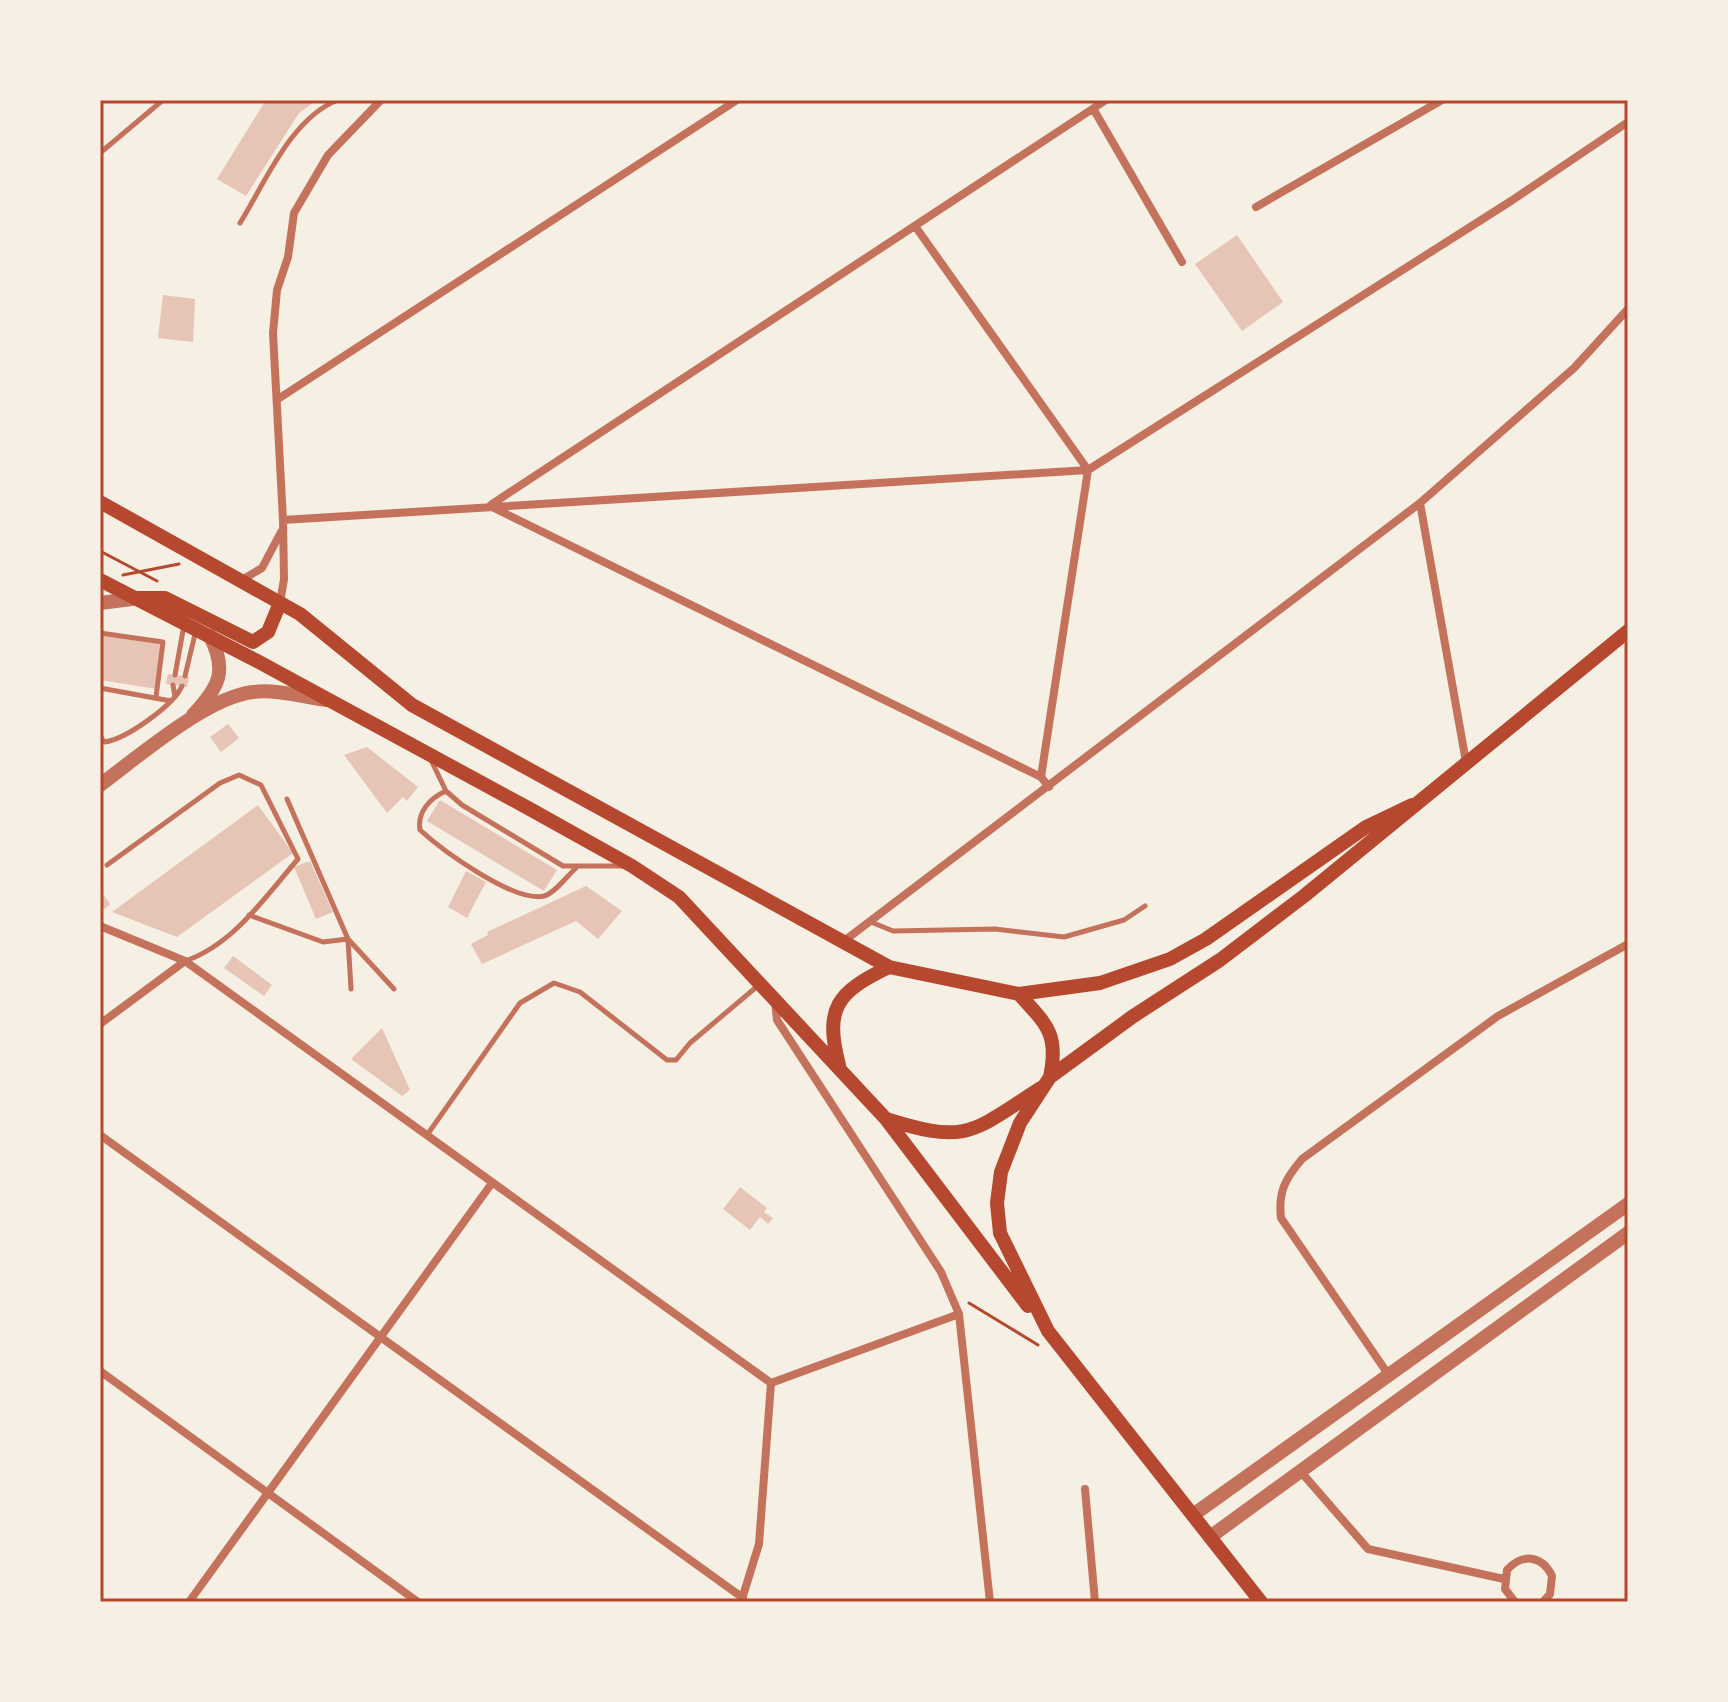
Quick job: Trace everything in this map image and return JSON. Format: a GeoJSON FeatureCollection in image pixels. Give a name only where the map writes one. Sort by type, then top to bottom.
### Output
{"type":"FeatureCollection","features":[{"type":"Feature","properties":{"kind":"main road"},"geometry":{"type":"LineString","coordinates":[[100,502],[300,614],[412,705],[889,967],[1019,994],[1100,983],[1170,959],[1206,939],[1366,827],[1412,805]]}},
{"type":"Feature","properties":{"kind":"main road"},"geometry":{"type":"LineString","coordinates":[[100,580],[330,700],[632,866],[679,897],[839,1065],[886,1119],[1261,1602]]}},
{"type":"Feature","properties":{"kind":"main road"},"geometry":{"type":"LineString","coordinates":[[132,599],[165,598],[253,642],[268,632],[280,603]]}},
{"type":"Feature","properties":{"kind":"main road"},"geometry":{"type":"LineString","coordinates":[[886,1119],[933,1134],[960,1134],[983,1124],[1244,942],[1466,762],[1626,638]]}},
{"type":"Feature","properties":{"kind":"main road"},"geometry":{"type":"LineString","coordinates":[[839,1065],[832,1037],[833,1012],[844,993],[889,967]]}},
{"type":"Feature","properties":{"kind":"main road"},"geometry":{"type":"LineString","coordinates":[[1019,994],[1048,1026],[1056,1049],[1047,1081],[1020,1123],[1001,1172],[997,1203],[1000,1233],[1048,1331]]}},
{"type":"Feature","properties":{"kind":"street"},"geometry":{"type":"LineString","coordinates":[[278,399],[737,100]]}},
{"type":"Feature","properties":{"kind":"street"},"geometry":{"type":"LineString","coordinates":[[489,506],[1106,100]]}},
{"type":"Feature","properties":{"kind":"street"},"geometry":{"type":"LineString","coordinates":[[1256,207],[1442,100]]}},
{"type":"Feature","properties":{"kind":"street"},"geometry":{"type":"LineString","coordinates":[[280,603],[284,579],[273,333],[276,304],[288,257],[294,213],[328,155],[377,101]]}},
{"type":"Feature","properties":{"kind":"street"},"geometry":{"type":"LineString","coordinates":[[1094,110],[1182,262]]}},
{"type":"Feature","properties":{"kind":"street"},"geometry":{"type":"LineString","coordinates":[[283,524],[489,506],[1088,470],[1511,201],[1628,122]]}},
{"type":"Feature","properties":{"kind":"street"},"geometry":{"type":"LineString","coordinates":[[915,226],[1088,470],[1041,777]]}},
{"type":"Feature","properties":{"kind":"street"},"geometry":{"type":"LineString","coordinates":[[844,941],[1420,503],[1574,368],[1628,309]]}},
{"type":"Feature","properties":{"kind":"street"},"geometry":{"type":"LineString","coordinates":[[1420,503],[1466,762]]}},
{"type":"Feature","properties":{"kind":"street"},"geometry":{"type":"LineString","coordinates":[[489,506],[1041,777],[1049,787]]}},
{"type":"Feature","properties":{"kind":"street"},"geometry":{"type":"LineString","coordinates":[[240,581],[262,568],[283,524]]}},
{"type":"Feature","properties":{"kind":"street"},"geometry":{"type":"LineString","coordinates":[[100,603],[132,599]]}},
{"type":"Feature","properties":{"kind":"street"},"geometry":{"type":"LineString","coordinates":[[188,721],[211,695],[217,682],[219,654],[197,630]]}},
{"type":"Feature","properties":{"kind":"street"},"geometry":{"type":"LineString","coordinates":[[100,785],[188,721],[238,695],[256,691],[330,700]]}},
{"type":"Feature","properties":{"kind":"street"},"geometry":{"type":"LineString","coordinates":[[100,926],[185,961],[771,1383]]}},
{"type":"Feature","properties":{"kind":"street"},"geometry":{"type":"LineString","coordinates":[[1388,1374],[1281,1218],[1278,1197],[1287,1176],[1302,1159],[1498,1016],[1628,944]]}},
{"type":"Feature","properties":{"kind":"street"},"geometry":{"type":"LineString","coordinates":[[100,1024],[185,961]]}},
{"type":"Feature","properties":{"kind":"street"},"geometry":{"type":"LineString","coordinates":[[774,997],[777,1020],[941,1272],[959,1314],[990,1602]]}},
{"type":"Feature","properties":{"kind":"street"},"geometry":{"type":"LineString","coordinates":[[100,1135],[741,1600],[759,1544],[771,1383]]}},
{"type":"Feature","properties":{"kind":"street"},"geometry":{"type":"LineString","coordinates":[[189,1602],[492,1183]]}},
{"type":"Feature","properties":{"kind":"street"},"geometry":{"type":"LineString","coordinates":[[1193,1515],[1628,1204]]}},
{"type":"Feature","properties":{"kind":"street"},"geometry":{"type":"LineString","coordinates":[[1210,1537],[1628,1233]]}},
{"type":"Feature","properties":{"kind":"street"},"geometry":{"type":"LineString","coordinates":[[771,1383],[959,1314]]}},
{"type":"Feature","properties":{"kind":"street"},"geometry":{"type":"LineString","coordinates":[[100,1371],[418,1602]]}},
{"type":"Feature","properties":{"kind":"street"},"geometry":{"type":"LineString","coordinates":[[1301,1472],[1368,1549],[1504,1579]]}},
{"type":"Feature","properties":{"kind":"street"},"geometry":{"type":"LineString","coordinates":[[1085,1489],[1095,1602]]}},
{"type":"Feature","properties":{"kind":"street"},"geometry":{"type":"LineString","coordinates":[[1515,1602],[1505,1589],[1504,1579],[1507,1570],[1522,1559],[1541,1561],[1548,1567],[1553,1585],[1543,1602]]}},
{"type":"Feature","properties":{"kind":"lane"},"geometry":{"type":"LineString","coordinates":[[100,153],[163,100]]}},
{"type":"Feature","properties":{"kind":"lane"},"geometry":{"type":"LineString","coordinates":[[240,223],[294,136],[325,105],[338,100]]}},
{"type":"Feature","properties":{"kind":"lane"},"geometry":{"type":"LineString","coordinates":[[175,675],[197,630]]}},
{"type":"Feature","properties":{"kind":"lane"},"geometry":{"type":"LineString","coordinates":[[185,676],[197,630]]}},
{"type":"Feature","properties":{"kind":"lane"},"geometry":{"type":"LineString","coordinates":[[100,633],[163,642],[156,697]]}},
{"type":"Feature","properties":{"kind":"lane"},"geometry":{"type":"LineString","coordinates":[[173,685],[174,699]]}},
{"type":"Feature","properties":{"kind":"lane"},"geometry":{"type":"LineString","coordinates":[[100,736],[104,742],[117,741],[174,699],[182,686]]}},
{"type":"Feature","properties":{"kind":"lane"},"geometry":{"type":"LineString","coordinates":[[100,688],[174,699]]}},
{"type":"Feature","properties":{"kind":"lane"},"geometry":{"type":"LineString","coordinates":[[428,754],[446,791],[462,805],[563,866],[632,866]]}},
{"type":"Feature","properties":{"kind":"lane"},"geometry":{"type":"LineString","coordinates":[[107,865],[220,783],[239,775],[261,785],[298,859],[249,915],[206,954],[185,961]]}},
{"type":"Feature","properties":{"kind":"lane"},"geometry":{"type":"LineString","coordinates":[[446,791],[432,797],[418,820],[420,830],[437,846],[511,890],[532,898],[548,895],[577,867]]}},
{"type":"Feature","properties":{"kind":"lane"},"geometry":{"type":"LineString","coordinates":[[287,799],[348,939],[394,989]]}},
{"type":"Feature","properties":{"kind":"lane"},"geometry":{"type":"LineString","coordinates":[[870,922],[893,931],[995,929],[1064,937],[1124,920],[1145,906]]}},
{"type":"Feature","properties":{"kind":"lane"},"geometry":{"type":"LineString","coordinates":[[249,915],[323,942],[348,939]]}},
{"type":"Feature","properties":{"kind":"lane"},"geometry":{"type":"LineString","coordinates":[[348,939],[351,989]]}},
{"type":"Feature","properties":{"kind":"lane"},"geometry":{"type":"LineString","coordinates":[[426,1135],[520,1003],[554,983],[580,992],[667,1060],[676,1060],[690,1043],[761,982]]}},
{"type":"Feature","properties":{"kind":"path"},"geometry":{"type":"LineString","coordinates":[[117,591],[115,576],[200,559]]}},
{"type":"Feature","properties":{"kind":"path"},"geometry":{"type":"LineString","coordinates":[[949,1290],[1042,1348]]}},
{"type":"Feature","properties":{"kind":"building"},"geometry":{"type":"Polygon","coordinates":[[[266,100],[317,100],[299,113],[246,196],[217,179],[266,100]]]}},
{"type":"Feature","properties":{"kind":"building"},"geometry":{"type":"Polygon","coordinates":[[[1237,235],[1283,302],[1242,331],[1195,264],[1237,235]]]}},
{"type":"Feature","properties":{"kind":"building"},"geometry":{"type":"Polygon","coordinates":[[[163,295],[195,299],[193,342],[158,338],[163,295]]]}},
{"type":"Feature","properties":{"kind":"building"},"geometry":{"type":"Polygon","coordinates":[[[100,635],[162,644],[157,689],[100,680],[100,635]]]}},
{"type":"Feature","properties":{"kind":"building"},"geometry":{"type":"Polygon","coordinates":[[[168,674],[189,677],[187,687],[166,684],[168,674]]]}},
{"type":"Feature","properties":{"kind":"building"},"geometry":{"type":"Polygon","coordinates":[[[228,724],[239,738],[221,752],[210,737],[228,724]]]}},
{"type":"Feature","properties":{"kind":"building"},"geometry":{"type":"Polygon","coordinates":[[[367,747],[418,787],[407,801],[403,797],[387,813],[344,755],[367,747]]]}},
{"type":"Feature","properties":{"kind":"building"},"geometry":{"type":"Polygon","coordinates":[[[440,800],[557,870],[544,891],[427,821],[440,800]]]}},
{"type":"Feature","properties":{"kind":"building"},"geometry":{"type":"Polygon","coordinates":[[[258,805],[293,853],[177,937],[112,912],[258,805]]]}},
{"type":"Feature","properties":{"kind":"building"},"geometry":{"type":"Polygon","coordinates":[[[310,861],[333,912],[316,919],[294,867],[310,861]]]}},
{"type":"Feature","properties":{"kind":"building"},"geometry":{"type":"Polygon","coordinates":[[[466,871],[486,882],[467,918],[448,907],[466,871]]]}},
{"type":"Feature","properties":{"kind":"building"},"geometry":{"type":"Polygon","coordinates":[[[586,886],[622,911],[598,939],[576,921],[482,964],[471,944],[488,935],[487,932],[586,886]]]}},
{"type":"Feature","properties":{"kind":"building"},"geometry":{"type":"Polygon","coordinates":[[[100,890],[110,904],[105,909],[100,907],[100,890]]]}},
{"type":"Feature","properties":{"kind":"building"},"geometry":{"type":"Polygon","coordinates":[[[233,956],[272,985],[264,996],[224,968],[233,956]]]}},
{"type":"Feature","properties":{"kind":"building"},"geometry":{"type":"Polygon","coordinates":[[[382,1028],[410,1090],[402,1096],[351,1059],[382,1028]]]}},
{"type":"Feature","properties":{"kind":"building"},"geometry":{"type":"Polygon","coordinates":[[[740,1187],[767,1208],[764,1212],[773,1218],[768,1224],[760,1217],[750,1230],[723,1209],[740,1187]]]}}]}
